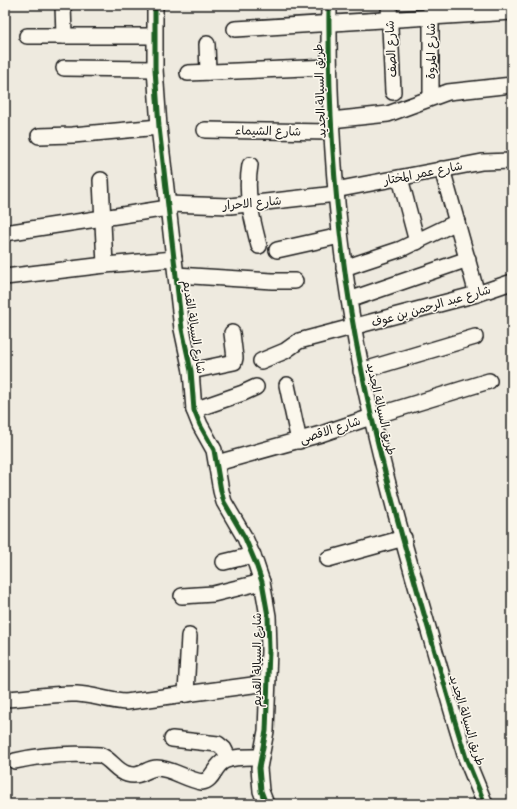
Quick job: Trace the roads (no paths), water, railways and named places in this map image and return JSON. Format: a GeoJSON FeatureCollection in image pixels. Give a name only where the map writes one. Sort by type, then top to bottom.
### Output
{"type":"FeatureCollection","features":[{"type":"Feature","properties":{"kind":"street"},"geometry":{"type":"LineString","coordinates":[[63,5],[64,36]]}},
{"type":"Feature","properties":{"kind":"street","name":"شارع السيالة القديم"},"geometry":{"type":"LineString","coordinates":[[155,5],[155,69],[159,127],[182,328],[191,371],[194,410],[200,425],[212,444],[217,463],[220,491],[224,502],[253,555],[266,599],[270,633],[266,731],[259,779],[261,791],[266,804]]}},
{"type":"Feature","properties":{"kind":"street","name":"طريق السيالة الجديد"},"geometry":{"type":"LineString","coordinates":[[329,5],[328,22],[331,126],[336,192],[344,268],[361,371],[371,417],[456,725],[466,758],[485,804]]}},
{"type":"Feature","properties":{"kind":"street","name":"شارع المروة"},"geometry":{"type":"LineString","coordinates":[[431,11],[431,97]]}},
{"type":"Feature","properties":{"kind":"street"},"geometry":{"type":"LineString","coordinates":[[235,29],[328,22],[389,12],[512,12]]}},
{"type":"Feature","properties":{"kind":"street","name":"شارع الصف"},"geometry":{"type":"LineString","coordinates":[[389,12],[393,92]]}},
{"type":"Feature","properties":{"kind":"street"},"geometry":{"type":"LineString","coordinates":[[26,36],[154,36]]}},
{"type":"Feature","properties":{"kind":"street"},"geometry":{"type":"LineString","coordinates":[[207,44],[208,72]]}},
{"type":"Feature","properties":{"kind":"street"},"geometry":{"type":"LineString","coordinates":[[188,73],[329,67]]}},
{"type":"Feature","properties":{"kind":"street"},"geometry":{"type":"LineString","coordinates":[[64,68],[155,69]]}},
{"type":"Feature","properties":{"kind":"street","name":"شارع الشيماء"},"geometry":{"type":"LineString","coordinates":[[205,130],[331,126],[388,114],[431,97],[457,90],[512,85]]}},
{"type":"Feature","properties":{"kind":"street"},"geometry":{"type":"LineString","coordinates":[[39,136],[73,135],[159,127]]}},
{"type":"Feature","properties":{"kind":"street","name":"شارع عمر المختار"},"geometry":{"type":"LineString","coordinates":[[336,192],[442,169],[482,162],[512,161]]}},
{"type":"Feature","properties":{"kind":"street"},"geometry":{"type":"LineString","coordinates":[[250,165],[248,181],[249,205],[259,246]]}},
{"type":"Feature","properties":{"kind":"street"},"geometry":{"type":"LineString","coordinates":[[442,169],[478,294]]}},
{"type":"Feature","properties":{"kind":"street"},"geometry":{"type":"LineString","coordinates":[[400,178],[417,242]]}},
{"type":"Feature","properties":{"kind":"street"},"geometry":{"type":"LineString","coordinates":[[101,180],[105,265]]}},
{"type":"Feature","properties":{"kind":"street","name":"شارع الاحرار"},"geometry":{"type":"LineString","coordinates":[[5,233],[103,218],[168,206],[219,207],[249,205],[336,192]]}},
{"type":"Feature","properties":{"kind":"street"},"geometry":{"type":"LineString","coordinates":[[344,268],[395,252],[457,222]]}},
{"type":"Feature","properties":{"kind":"street"},"geometry":{"type":"LineString","coordinates":[[277,250],[340,236]]}},
{"type":"Feature","properties":{"kind":"street"},"geometry":{"type":"LineString","coordinates":[[5,277],[105,265],[174,259]]}},
{"type":"Feature","properties":{"kind":"street"},"geometry":{"type":"LineString","coordinates":[[349,300],[468,259]]}},
{"type":"Feature","properties":{"kind":"street"},"geometry":{"type":"LineString","coordinates":[[176,276],[295,281]]}},
{"type":"Feature","properties":{"kind":"street","name":"شارع عبد الرحمن بن عوف"},"geometry":{"type":"LineString","coordinates":[[261,361],[285,351],[300,341],[478,294],[512,282]]}},
{"type":"Feature","properties":{"kind":"street"},"geometry":{"type":"LineString","coordinates":[[191,371],[234,362],[235,358],[232,333]]}},
{"type":"Feature","properties":{"kind":"street"},"geometry":{"type":"LineString","coordinates":[[361,371],[475,337]]}},
{"type":"Feature","properties":{"kind":"street","name":"شارع الاقصى"},"geometry":{"type":"LineString","coordinates":[[217,463],[299,441],[371,417],[489,381]]}},
{"type":"Feature","properties":{"kind":"street"},"geometry":{"type":"LineString","coordinates":[[287,385],[299,441]]}},
{"type":"Feature","properties":{"kind":"street"},"geometry":{"type":"LineString","coordinates":[[194,410],[256,387]]}},
{"type":"Feature","properties":{"kind":"street"},"geometry":{"type":"LineString","coordinates":[[328,559],[404,538]]}},
{"type":"Feature","properties":{"kind":"street"},"geometry":{"type":"LineString","coordinates":[[224,562],[253,555]]}},
{"type":"Feature","properties":{"kind":"street"},"geometry":{"type":"LineString","coordinates":[[182,596],[213,594],[262,582]]}},
{"type":"Feature","properties":{"kind":"street"},"geometry":{"type":"LineString","coordinates":[[186,694],[189,636]]}},
{"type":"Feature","properties":{"kind":"street"},"geometry":{"type":"LineString","coordinates":[[5,699],[72,694],[126,702],[267,683]]}},
{"type":"Feature","properties":{"kind":"street"},"geometry":{"type":"LineString","coordinates":[[172,739],[218,744],[224,749],[229,759]]}},
{"type":"Feature","properties":{"kind":"street"},"geometry":{"type":"LineString","coordinates":[[15,761],[60,753],[100,755],[106,757],[122,772],[130,775],[138,775],[153,768],[158,768],[202,782],[208,780],[219,764],[229,759],[261,757]]}}]}
